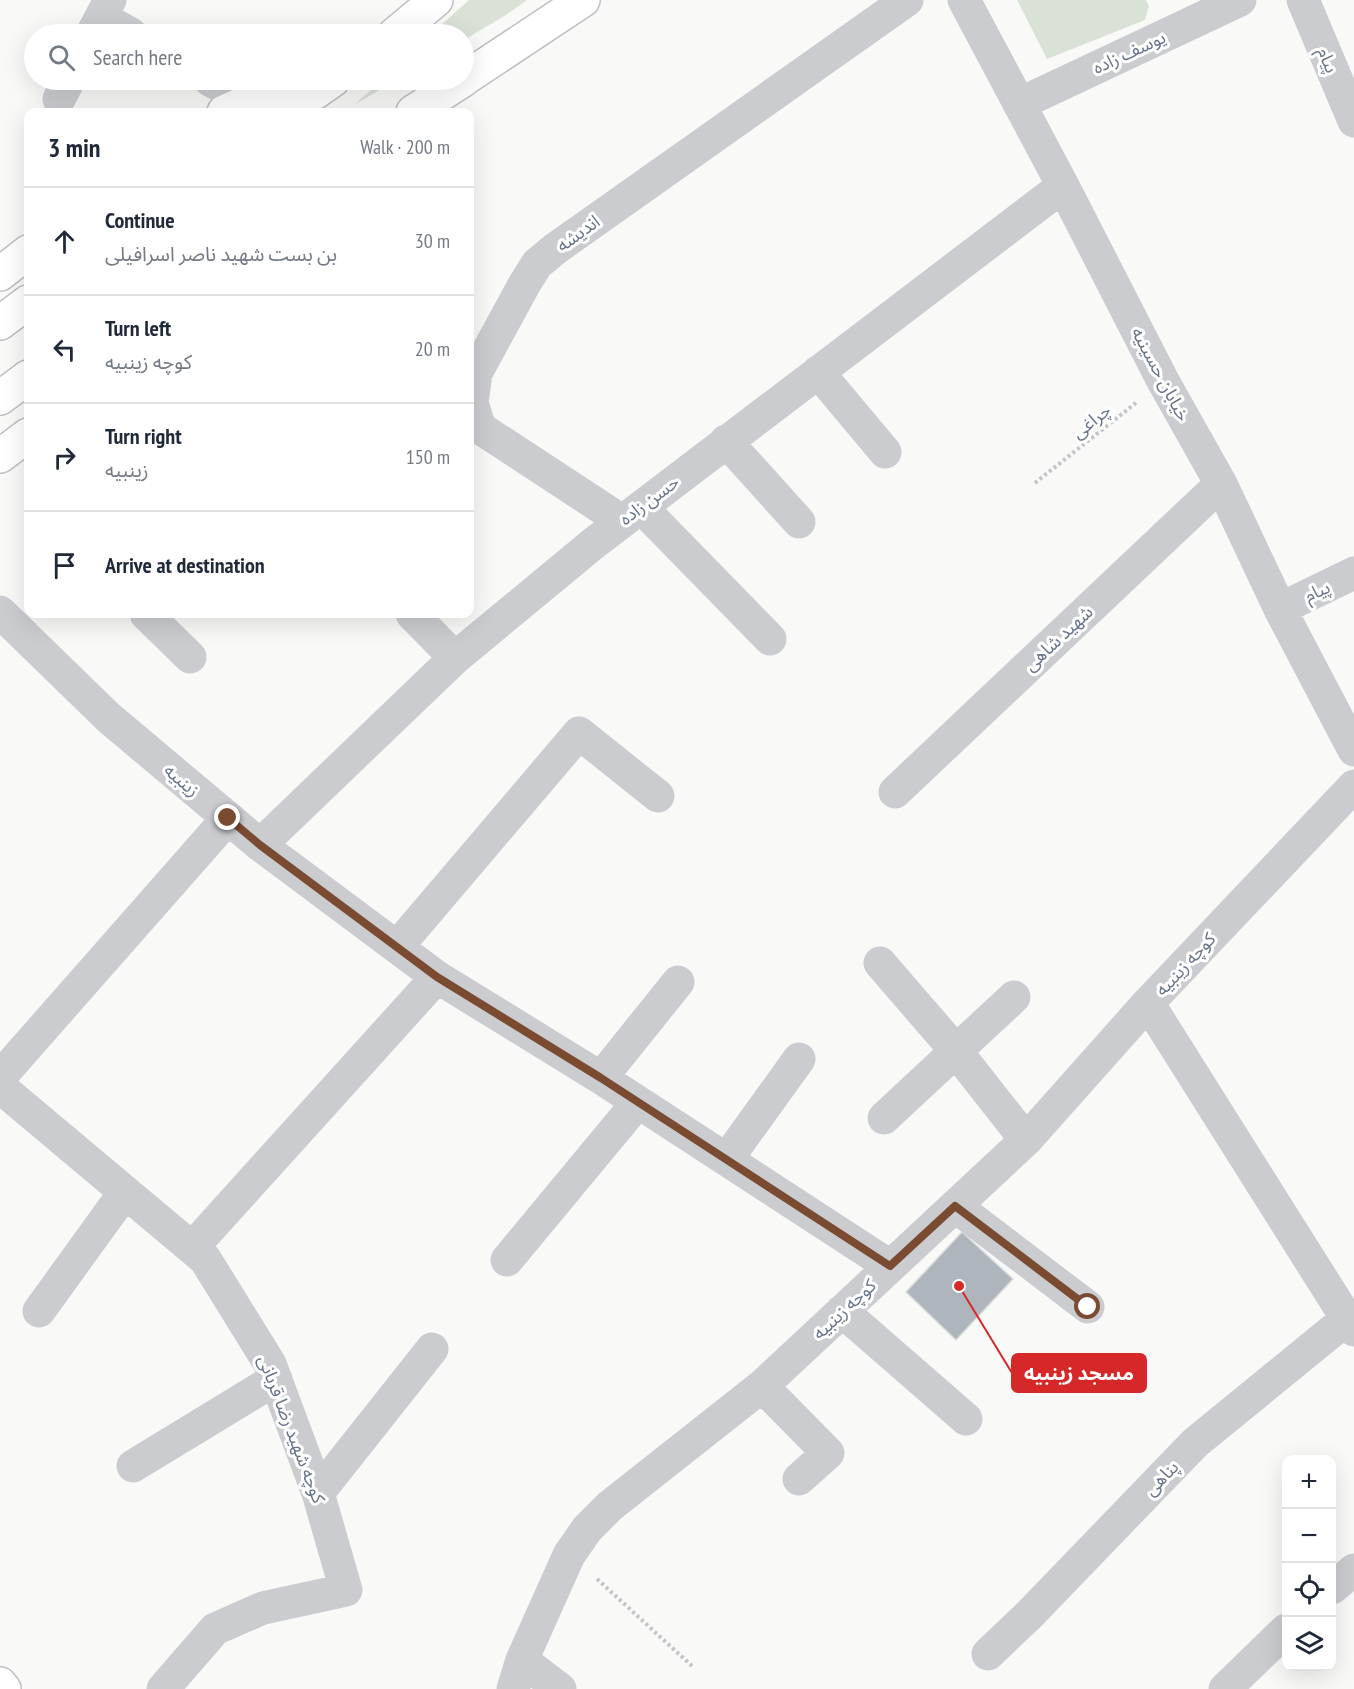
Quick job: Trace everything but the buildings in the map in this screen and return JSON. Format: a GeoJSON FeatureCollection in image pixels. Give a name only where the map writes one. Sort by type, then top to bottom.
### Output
{"type":"FeatureCollection","features":[{"type":"Feature","properties":{"kind":"main road"},"geometry":{"type":"LineString","coordinates":[[407,24],[436,0]]}},
{"type":"Feature","properties":{"kind":"main road"},"geometry":{"type":"LineString","coordinates":[[474,73],[583,0]]}},
{"type":"Feature","properties":{"kind":"main road"},"geometry":{"type":"LineString","coordinates":[[236,107],[273,90]]}},
{"type":"Feature","properties":{"kind":"main road"},"geometry":{"type":"LineString","coordinates":[[293,108],[319,90]]}},
{"type":"Feature","properties":{"kind":"main road"},"geometry":{"type":"LineString","coordinates":[[420,108],[448,91]]}},
{"type":"Feature","properties":{"kind":"main road"},"geometry":{"type":"LineString","coordinates":[[0,274],[24,255]]}},
{"type":"Feature","properties":{"kind":"main road"},"geometry":{"type":"LineString","coordinates":[[0,323],[24,305]]}},
{"type":"Feature","properties":{"kind":"main road"},"geometry":{"type":"LineString","coordinates":[[0,398],[24,380]]}},
{"type":"Feature","properties":{"kind":"main road"},"geometry":{"type":"LineString","coordinates":[[0,456],[24,438]]}},
{"type":"Feature","properties":{"kind":"main road"},"geometry":{"type":"LineString","coordinates":[[0,1684],[4,1689]]}},
{"type":"Feature","properties":{"kind":"street","name":"اندیشه"},"geometry":{"type":"LineString","coordinates":[[474,388],[476,373],[537,264],[907,0]]}},
{"type":"Feature","properties":{"kind":"street","name":"خیابان حسینیه"},"geometry":{"type":"LineString","coordinates":[[964,0],[1163,381],[1221,484],[1280,609],[1354,750]]}},
{"type":"Feature","properties":{"kind":"street","name":"یوسف زاده"},"geometry":{"type":"LineString","coordinates":[[1019,104],[1240,0]]}},
{"type":"Feature","properties":{"kind":"street","name":"پیام"},"geometry":{"type":"LineString","coordinates":[[1303,0],[1354,121]]}},
{"type":"Feature","properties":{"kind":"street"},"geometry":{"type":"LineString","coordinates":[[220,90],[236,107]]}},
{"type":"Feature","properties":{"kind":"street","name":"حسن زاده"},"geometry":{"type":"LineString","coordinates":[[260,845],[455,658],[726,441],[1063,186]]}},
{"type":"Feature","properties":{"kind":"street"},"geometry":{"type":"LineString","coordinates":[[818,372],[885,452]]}},
{"type":"Feature","properties":{"kind":"street","name":"اندیشه"},"geometry":{"type":"LineString","coordinates":[[474,409],[480,428],[632,514],[770,639]]}},
{"type":"Feature","properties":{"kind":"street"},"geometry":{"type":"LineString","coordinates":[[726,441],[799,522]]}},
{"type":"Feature","properties":{"kind":"street","name":"شهید شاهی"},"geometry":{"type":"LineString","coordinates":[[895,792],[1221,484]]}},
{"type":"Feature","properties":{"kind":"street","name":"پیام"},"geometry":{"type":"LineString","coordinates":[[1280,609],[1354,573]]}},
{"type":"Feature","properties":{"kind":"street","name":"زینبیه"},"geometry":{"type":"LineString","coordinates":[[0,612],[109,718],[260,845],[437,977],[601,1078],[890,1266]]}},
{"type":"Feature","properties":{"kind":"street"},"geometry":{"type":"LineString","coordinates":[[150,618],[190,657]]}},
{"type":"Feature","properties":{"kind":"street"},"geometry":{"type":"LineString","coordinates":[[416,618],[455,658]]}},
{"type":"Feature","properties":{"kind":"street"},"geometry":{"type":"LineString","coordinates":[[397,946],[579,733],[658,796]]}},
{"type":"Feature","properties":{"kind":"street","name":"کوچه زینبیه"},"geometry":{"type":"LineString","coordinates":[[517,1674],[569,1555],[587,1529],[610,1506],[762,1386],[1026,1140],[1148,1003],[1354,786]]}},
{"type":"Feature","properties":{"kind":"street"},"geometry":{"type":"LineString","coordinates":[[0,1077],[228,818]]}},
{"type":"Feature","properties":{"kind":"street"},"geometry":{"type":"LineString","coordinates":[[880,963],[956,1051],[1026,1140]]}},
{"type":"Feature","properties":{"kind":"street"},"geometry":{"type":"LineString","coordinates":[[192,1248],[437,977]]}},
{"type":"Feature","properties":{"kind":"street"},"geometry":{"type":"LineString","coordinates":[[601,1078],[678,982]]}},
{"type":"Feature","properties":{"kind":"street"},"geometry":{"type":"LineString","coordinates":[[884,1118],[1014,997]]}},
{"type":"Feature","properties":{"kind":"street"},"geometry":{"type":"LineString","coordinates":[[1148,1003],[1351,1324]]}},
{"type":"Feature","properties":{"kind":"street"},"geometry":{"type":"LineString","coordinates":[[727,1159],[799,1059]]}},
{"type":"Feature","properties":{"kind":"street","name":"کوچه شهید رضا قربانی"},"geometry":{"type":"LineString","coordinates":[[0,1087],[205,1259],[270,1364],[318,1493],[346,1590],[263,1608],[215,1629],[163,1689]]}},
{"type":"Feature","properties":{"kind":"street"},"geometry":{"type":"LineString","coordinates":[[507,1260],[638,1102]]}},
{"type":"Feature","properties":{"kind":"street"},"geometry":{"type":"LineString","coordinates":[[39,1311],[125,1192]]}},
{"type":"Feature","properties":{"kind":"street"},"geometry":{"type":"LineString","coordinates":[[955,1206],[1088,1307]]}},
{"type":"Feature","properties":{"kind":"street"},"geometry":{"type":"LineString","coordinates":[[842,1311],[966,1419]]}},
{"type":"Feature","properties":{"kind":"street","name":"پناهی"},"geometry":{"type":"LineString","coordinates":[[988,1653],[1030,1614],[1195,1443],[1351,1324]]}},
{"type":"Feature","properties":{"kind":"street"},"geometry":{"type":"LineString","coordinates":[[318,1493],[432,1349]]}},
{"type":"Feature","properties":{"kind":"street"},"geometry":{"type":"LineString","coordinates":[[133,1466],[276,1379]]}},
{"type":"Feature","properties":{"kind":"street"},"geometry":{"type":"LineString","coordinates":[[762,1386],[828,1453],[799,1479]]}},
{"type":"Feature","properties":{"kind":"street"},"geometry":{"type":"LineString","coordinates":[[1225,1689],[1282,1635]]}},
{"type":"Feature","properties":{"kind":"street"},"geometry":{"type":"LineString","coordinates":[[517,1674],[560,1689]]}},
{"type":"Feature","properties":{"kind":"path","name":"چراغی"},"geometry":{"type":"LineString","coordinates":[[1035,483],[1163,381]]}},
{"type":"Feature","properties":{"kind":"path"},"geometry":{"type":"LineString","coordinates":[[569,1555],[692,1666]]}},
{"type":"Feature","properties":{"kind":"shaded area"},"geometry":{"type":"Polygon","coordinates":[[[469,0],[527,0],[474,34],[474,24],[442,24],[469,0]]]}},
{"type":"Feature","properties":{"kind":"shaded area"},"geometry":{"type":"Polygon","coordinates":[[[1017,0],[1146,0],[1149,6],[1145,20],[1047,59],[1017,0]]]}},
{"type":"Feature","properties":{"kind":"shaded area"},"geometry":{"type":"Polygon","coordinates":[[[371,90],[380,90],[354,105],[371,90]]]}},
{"type":"Feature","properties":{"kind":"place","name":"مسجد زینبیه"},"geometry":{"type":"Point","coordinates":[959,1286]}},
{"type":"Feature","properties":{"kind":"route"},"geometry":{"type":"LineString","coordinates":[[228,818],[260,845],[437,977],[601,1078],[890,1266],[955,1206],[1088,1307]]}}]}
